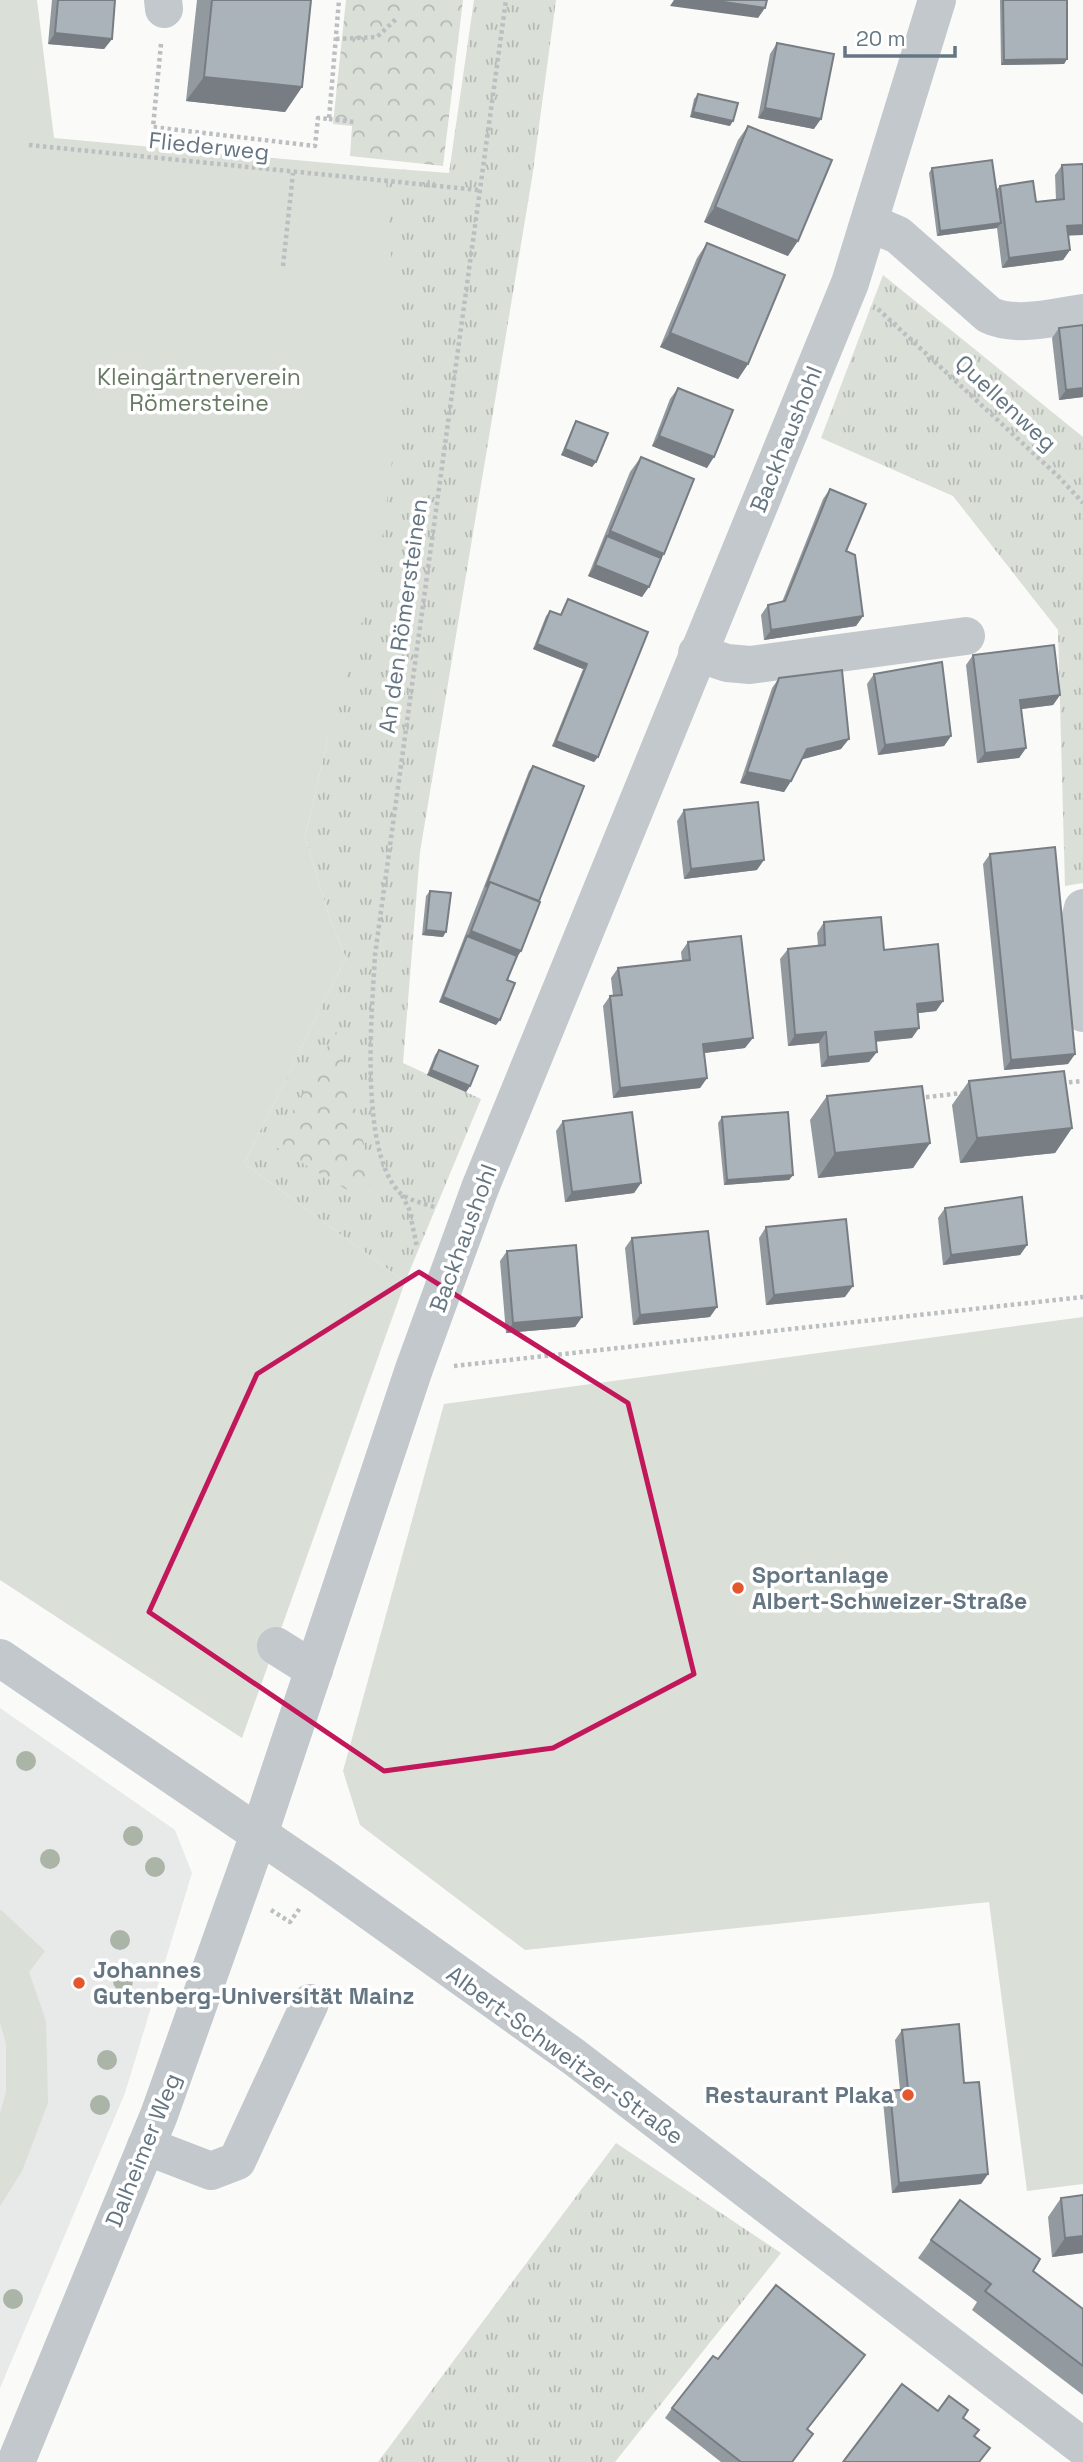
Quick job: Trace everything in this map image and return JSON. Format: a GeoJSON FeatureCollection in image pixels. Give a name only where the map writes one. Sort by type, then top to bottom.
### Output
{"type":"FeatureCollection","features":[{"type":"Feature","properties":{"kind":"street","name":"Backhaushohl"},"geometry":{"type":"LineString","coordinates":[[259,1834],[414,1369],[480,1188],[850,283],[937,0]]}},
{"type":"Feature","properties":{"kind":"street"},"geometry":{"type":"LineString","coordinates":[[870,223],[898,235],[989,315],[999,320],[1012,322],[1083,313]]}},
{"type":"Feature","properties":{"kind":"street"},"geometry":{"type":"LineString","coordinates":[[697,653],[727,663],[750,665],[967,636]]}},
{"type":"Feature","properties":{"kind":"street"},"geometry":{"type":"LineString","coordinates":[[1083,908],[1075,939],[1083,1013]]}},
{"type":"Feature","properties":{"kind":"street"},"geometry":{"type":"LineString","coordinates":[[276,1646],[314,1670]]}},
{"type":"Feature","properties":{"kind":"street","name":"Albert-Schweitzer-Straße"},"geometry":{"type":"LineString","coordinates":[[0,1658],[259,1834],[575,2057],[1083,2447]]}},
{"type":"Feature","properties":{"kind":"street","name":"Dalheimer Weg"},"geometry":{"type":"LineString","coordinates":[[16,2462],[146,2146],[259,1834]]}},
{"type":"Feature","properties":{"kind":"street"},"geometry":{"type":"LineString","coordinates":[[146,2146],[211,2171],[237,2161],[310,2003]]}},
{"type":"Feature","properties":{"kind":"path"},"geometry":{"type":"LineString","coordinates":[[329,119],[339,0]]}},
{"type":"Feature","properties":{"kind":"path","name":"An den Römersteinen"},"geometry":{"type":"LineString","coordinates":[[418,1254],[410,1209],[381,1163],[368,1064],[375,955],[506,0]]}},
{"type":"Feature","properties":{"kind":"path"},"geometry":{"type":"LineString","coordinates":[[164,5],[153,127],[315,146],[318,118],[354,122]]}},
{"type":"Feature","properties":{"kind":"path"},"geometry":{"type":"LineString","coordinates":[[335,39],[377,37],[396,19]]}},
{"type":"Feature","properties":{"kind":"path","name":"Fliederweg"},"geometry":{"type":"LineString","coordinates":[[29,145],[478,190]]}},
{"type":"Feature","properties":{"kind":"path"},"geometry":{"type":"LineString","coordinates":[[283,266],[293,173]]}},
{"type":"Feature","properties":{"kind":"path","name":"Quellenweg"},"geometry":{"type":"LineString","coordinates":[[902,331],[1059,477],[1083,503]]}},
{"type":"Feature","properties":{"kind":"path"},"geometry":{"type":"LineString","coordinates":[[1056,1084],[1083,1081]]}},
{"type":"Feature","properties":{"kind":"path"},"geometry":{"type":"LineString","coordinates":[[908,1099],[975,1092]]}},
{"type":"Feature","properties":{"kind":"path"},"geometry":{"type":"LineString","coordinates":[[401,1195],[438,1208]]}},
{"type":"Feature","properties":{"kind":"path"},"geometry":{"type":"LineString","coordinates":[[414,1369],[1083,1297]]}},
{"type":"Feature","properties":{"kind":"highlighted area"},"geometry":{"type":"Polygon","coordinates":[[[419,1272],[628,1403],[694,1674],[553,1748],[384,1771],[149,1612],[257,1374],[419,1272]]]}},
{"type":"Feature","properties":{"kind":"shaded area","name":"Johannes Gutenberg-Universität Mainz"},"geometry":{"type":"Polygon","coordinates":[[[0,1708],[175,1830],[192,1873],[125,2093],[0,2388],[0,1708]]]}},
{"type":"Feature","properties":{"kind":"green space","name":"Kleingärtnerverein Römersteine"},"geometry":{"type":"Polygon","coordinates":[[[0,0],[37,0],[54,138],[383,168],[386,179],[400,398],[379,563],[328,738],[305,837],[329,916],[346,958],[244,1163],[405,1282],[242,1738],[0,1580],[0,0]]]}},
{"type":"Feature","properties":{"kind":"green space"},"geometry":{"type":"Polygon","coordinates":[[[346,0],[463,0],[443,166],[350,156],[352,126],[333,124],[346,0]]]}},
{"type":"Feature","properties":{"kind":"green space"},"geometry":{"type":"Polygon","coordinates":[[[474,0],[556,0],[532,178],[420,852],[403,1063],[481,1099],[405,1282],[244,1163],[346,958],[329,916],[305,837],[328,738],[390,261],[383,168],[449,173],[474,0]]]}},
{"type":"Feature","properties":{"kind":"green space"},"geometry":{"type":"Polygon","coordinates":[[[883,275],[1083,437],[1083,883],[1065,886],[1058,630],[953,496],[821,438],[883,275]]]}},
{"type":"Feature","properties":{"kind":"green space"},"geometry":{"type":"Polygon","coordinates":[[[336,1031],[373,1181],[359,1197],[274,1146],[336,1031]]]}},
{"type":"Feature","properties":{"kind":"green space","name":"Sportanlage Albert-Schweizer-Straße"},"geometry":{"type":"Polygon","coordinates":[[[1083,1317],[1083,2184],[1027,2191],[989,1902],[525,1950],[360,1825],[343,1771],[444,1404],[1083,1317]]]}},
{"type":"Feature","properties":{"kind":"green space"},"geometry":{"type":"Polygon","coordinates":[[[0,1909],[45,1951],[29,1972],[46,2021],[48,2103],[22,2171],[0,2206],[0,2113],[6,2092],[6,2044],[0,2022],[0,1909]]]}},
{"type":"Feature","properties":{"kind":"green space"},"geometry":{"type":"Polygon","coordinates":[[[616,2143],[781,2253],[615,2462],[378,2462],[616,2143]]]}},
{"type":"Feature","properties":{"kind":"building"},"geometry":{"type":"Polygon","coordinates":[[[58,0],[115,0],[112,39],[55,33],[58,0]]]}},
{"type":"Feature","properties":{"kind":"building"},"geometry":{"type":"Polygon","coordinates":[[[212,0],[311,0],[302,87],[204,77],[212,0]]]}},
{"type":"Feature","properties":{"kind":"building"},"geometry":{"type":"Polygon","coordinates":[[[710,0],[767,0],[765,8],[710,0]]]}},
{"type":"Feature","properties":{"kind":"building"},"geometry":{"type":"Polygon","coordinates":[[[1003,0],[1067,0],[1067,59],[1004,60],[1003,0]]]}},
{"type":"Feature","properties":{"kind":"building"},"geometry":{"type":"Polygon","coordinates":[[[777,43],[834,54],[821,119],[765,108],[777,43]]]}},
{"type":"Feature","properties":{"kind":"building"},"geometry":{"type":"Polygon","coordinates":[[[698,94],[738,103],[733,121],[693,112],[698,94]]]}},
{"type":"Feature","properties":{"kind":"building"},"geometry":{"type":"Polygon","coordinates":[[[748,126],[832,160],[798,241],[715,207],[748,126]]]}},
{"type":"Feature","properties":{"kind":"building"},"geometry":{"type":"Polygon","coordinates":[[[992,160],[1001,223],[940,231],[932,168],[992,160]]]}},
{"type":"Feature","properties":{"kind":"building"},"geometry":{"type":"Polygon","coordinates":[[[1083,164],[1083,225],[1067,226],[1070,250],[1009,258],[1000,186],[1033,181],[1036,202],[1064,199],[1062,165],[1083,164]]]}},
{"type":"Feature","properties":{"kind":"building"},"geometry":{"type":"Polygon","coordinates":[[[707,243],[785,275],[748,364],[670,333],[707,243]]]}},
{"type":"Feature","properties":{"kind":"building"},"geometry":{"type":"Polygon","coordinates":[[[1083,325],[1083,388],[1066,390],[1059,328],[1083,325]]]}},
{"type":"Feature","properties":{"kind":"building"},"geometry":{"type":"Polygon","coordinates":[[[678,388],[733,410],[714,457],[659,436],[678,388]]]}},
{"type":"Feature","properties":{"kind":"building"},"geometry":{"type":"Polygon","coordinates":[[[576,421],[608,433],[596,462],[565,449],[576,421]]]}},
{"type":"Feature","properties":{"kind":"building"},"geometry":{"type":"Polygon","coordinates":[[[641,457],[694,479],[664,554],[610,531],[641,457]]]}},
{"type":"Feature","properties":{"kind":"building"},"geometry":{"type":"Polygon","coordinates":[[[830,489],[866,504],[846,551],[855,555],[863,616],[771,630],[768,605],[785,601],[830,489]]]}},
{"type":"Feature","properties":{"kind":"building"},"geometry":{"type":"Polygon","coordinates":[[[607,536],[661,558],[649,587],[595,565],[607,536]]]}},
{"type":"Feature","properties":{"kind":"building"},"geometry":{"type":"Polygon","coordinates":[[[568,599],[648,632],[598,757],[556,741],[587,664],[537,644],[550,611],[561,615],[568,599]]]}},
{"type":"Feature","properties":{"kind":"building"},"geometry":{"type":"Polygon","coordinates":[[[1054,645],[1060,695],[1020,700],[1026,748],[985,753],[973,655],[1054,645]]]}},
{"type":"Feature","properties":{"kind":"building"},"geometry":{"type":"Polygon","coordinates":[[[942,662],[951,736],[885,745],[874,674],[942,662]]]}},
{"type":"Feature","properties":{"kind":"building"},"geometry":{"type":"Polygon","coordinates":[[[842,670],[849,739],[807,749],[791,781],[747,772],[779,678],[842,670]]]}},
{"type":"Feature","properties":{"kind":"building"},"geometry":{"type":"Polygon","coordinates":[[[533,766],[584,786],[539,901],[490,882],[486,887],[533,766]]]}},
{"type":"Feature","properties":{"kind":"building"},"geometry":{"type":"Polygon","coordinates":[[[758,802],[764,860],[691,869],[684,810],[758,802]]]}},
{"type":"Feature","properties":{"kind":"building"},"geometry":{"type":"Polygon","coordinates":[[[1055,847],[1075,1054],[1011,1060],[990,854],[1055,847]]]}},
{"type":"Feature","properties":{"kind":"building"},"geometry":{"type":"Polygon","coordinates":[[[490,882],[540,902],[521,951],[471,931],[490,882]]]}},
{"type":"Feature","properties":{"kind":"building"},"geometry":{"type":"Polygon","coordinates":[[[430,891],[451,893],[446,932],[426,930],[430,891]]]}},
{"type":"Feature","properties":{"kind":"building"},"geometry":{"type":"Polygon","coordinates":[[[881,917],[884,950],[938,944],[943,1001],[917,1004],[919,1028],[875,1032],[877,1052],[828,1057],[826,1032],[795,1035],[788,949],[825,945],[824,922],[881,917]]]}},
{"type":"Feature","properties":{"kind":"building"},"geometry":{"type":"Polygon","coordinates":[[[467,936],[517,956],[507,980],[515,983],[500,1020],[443,997],[467,936]]]}},
{"type":"Feature","properties":{"kind":"building"},"geometry":{"type":"Polygon","coordinates":[[[741,936],[753,1038],[703,1044],[707,1078],[620,1088],[610,996],[622,995],[618,968],[690,960],[688,942],[741,936]]]}},
{"type":"Feature","properties":{"kind":"building"},"geometry":{"type":"Polygon","coordinates":[[[439,1050],[478,1066],[470,1086],[431,1070],[439,1050]]]}},
{"type":"Feature","properties":{"kind":"building"},"geometry":{"type":"Polygon","coordinates":[[[1064,1071],[1072,1128],[977,1138],[969,1081],[1064,1071]]]}},
{"type":"Feature","properties":{"kind":"building"},"geometry":{"type":"Polygon","coordinates":[[[922,1086],[930,1143],[835,1153],[827,1096],[922,1086]]]}},
{"type":"Feature","properties":{"kind":"building"},"geometry":{"type":"Polygon","coordinates":[[[632,1112],[641,1183],[572,1192],[563,1121],[632,1112]]]}},
{"type":"Feature","properties":{"kind":"building"},"geometry":{"type":"Polygon","coordinates":[[[788,1112],[793,1175],[727,1180],[722,1117],[788,1112]]]}},
{"type":"Feature","properties":{"kind":"building"},"geometry":{"type":"Polygon","coordinates":[[[1022,1197],[1027,1245],[951,1255],[945,1208],[1022,1197]]]}},
{"type":"Feature","properties":{"kind":"building"},"geometry":{"type":"Polygon","coordinates":[[[846,1219],[853,1286],[774,1295],[766,1227],[846,1219]]]}},
{"type":"Feature","properties":{"kind":"building"},"geometry":{"type":"Polygon","coordinates":[[[708,1231],[717,1307],[640,1315],[632,1238],[708,1231]]]}},
{"type":"Feature","properties":{"kind":"building"},"geometry":{"type":"Polygon","coordinates":[[[576,1245],[582,1317],[513,1323],[507,1251],[576,1245]]]}},
{"type":"Feature","properties":{"kind":"building"},"geometry":{"type":"Polygon","coordinates":[[[959,2024],[964,2083],[979,2082],[988,2174],[899,2183],[890,2091],[908,2089],[902,2030],[959,2024]]]}},
{"type":"Feature","properties":{"kind":"building"},"geometry":{"type":"Polygon","coordinates":[[[1083,2195],[1083,2236],[1065,2238],[1061,2198],[1083,2195]]]}},
{"type":"Feature","properties":{"kind":"building"},"geometry":{"type":"Polygon","coordinates":[[[960,2200],[1040,2259],[1033,2271],[1083,2309],[1083,2366],[985,2291],[991,2284],[931,2240],[960,2200]]]}},
{"type":"Feature","properties":{"kind":"building"},"geometry":{"type":"Polygon","coordinates":[[[776,2285],[865,2355],[807,2429],[813,2434],[792,2462],[741,2462],[672,2408],[713,2356],[718,2359],[776,2285]]]}},
{"type":"Feature","properties":{"kind":"building"},"geometry":{"type":"Polygon","coordinates":[[[902,2384],[938,2411],[949,2396],[968,2410],[963,2418],[979,2430],[974,2436],[990,2448],[979,2462],[843,2462],[902,2384]]]}},
{"type":"Feature","properties":{"kind":"place","name":"Sportanlage Albert-Schweizer-Straße"},"geometry":{"type":"Point","coordinates":[738,1588]}},
{"type":"Feature","properties":{"kind":"place","name":"Johannes Gutenberg-Universität Mainz"},"geometry":{"type":"Point","coordinates":[79,1983]}},
{"type":"Feature","properties":{"kind":"place","name":"Restaurant Plaka"},"geometry":{"type":"Point","coordinates":[908,2095]}}]}
